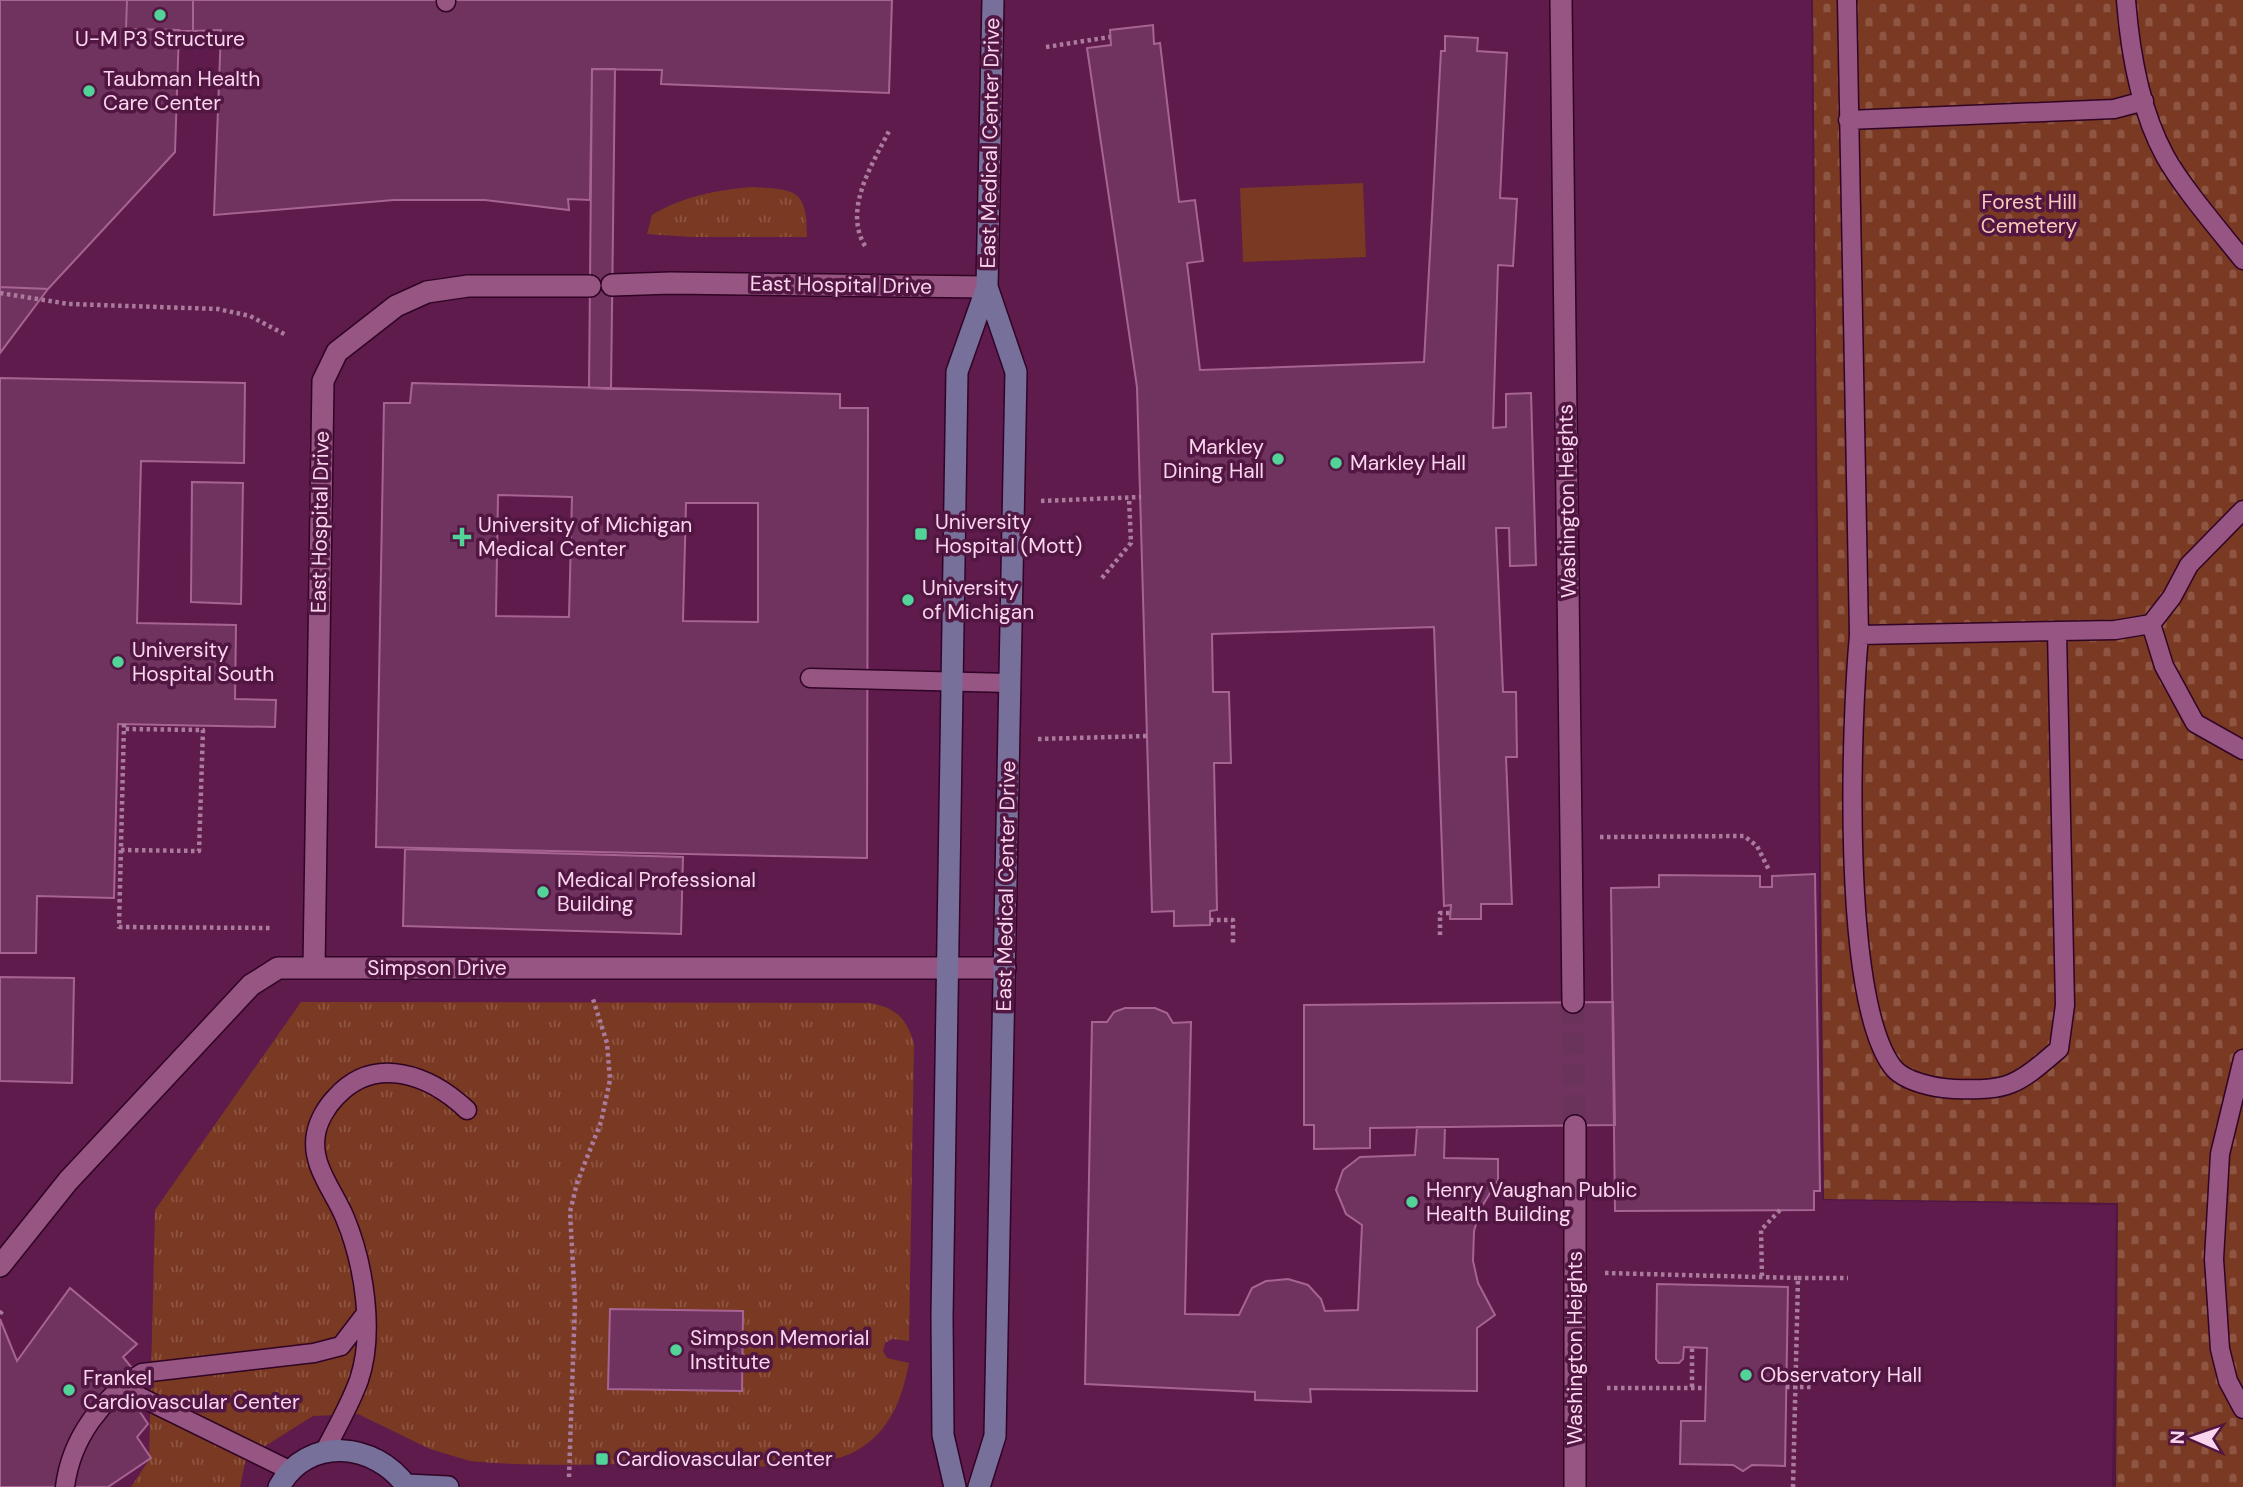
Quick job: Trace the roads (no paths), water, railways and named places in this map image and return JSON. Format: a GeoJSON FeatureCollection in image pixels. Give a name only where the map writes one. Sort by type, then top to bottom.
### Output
{"type":"FeatureCollection","features":[{"type":"Feature","properties":{"kind":"street","name":"East Medical Center Drive"},"geometry":{"type":"LineString","coordinates":[[955,1487],[943,1435],[957,372],[987,287],[993,0]]}},
{"type":"Feature","properties":{"kind":"street","name":"Washington Heights"},"geometry":{"type":"LineString","coordinates":[[1561,0],[1573,1002]]}},
{"type":"Feature","properties":{"kind":"street","name":"East Hospital Drive"},"geometry":{"type":"LineString","coordinates":[[612,285],[684,283],[987,287]]}},
{"type":"Feature","properties":{"kind":"street","name":"East Hospital Drive"},"geometry":{"type":"LineString","coordinates":[[314,968],[323,381],[337,352],[397,306],[427,292],[468,286],[590,286]]}},
{"type":"Feature","properties":{"kind":"street","name":"East Medical Center Drive"},"geometry":{"type":"LineString","coordinates":[[979,1487],[995,1436],[1016,372],[987,287]]}},
{"type":"Feature","properties":{"kind":"street","name":"Simpson Drive"},"geometry":{"type":"LineString","coordinates":[[0,1266],[68,1181],[251,985],[278,968],[1005,968]]}},
{"type":"Feature","properties":{"kind":"street","name":"Washington Heights"},"geometry":{"type":"LineString","coordinates":[[1574,1126],[1575,1487]]}},
{"type":"Feature","properties":{"kind":"street"},"geometry":{"type":"LineString","coordinates":[[284,1479],[324,1452],[350,1450],[365,1453],[388,1464],[407,1486],[448,1487]]}},
{"type":"Feature","properties":{"kind":"lane"},"geometry":{"type":"LineString","coordinates":[[1847,0],[1859,635],[1852,719],[1857,900],[1863,978],[1875,1028],[1892,1067],[1930,1088],[1995,1090],[2027,1076],[2059,1049],[2065,1004],[2057,631]]}},
{"type":"Feature","properties":{"kind":"lane"},"geometry":{"type":"LineString","coordinates":[[2126,0],[2129,39],[2144,101],[2165,156],[2243,260]]}},
{"type":"Feature","properties":{"kind":"lane"},"geometry":{"type":"LineString","coordinates":[[1848,120],[2113,109],[2144,101]]}},
{"type":"Feature","properties":{"kind":"lane"},"geometry":{"type":"LineString","coordinates":[[1859,635],[2115,629],[2151,624],[2172,597],[2189,565],[2243,510]]}},
{"type":"Feature","properties":{"kind":"lane"},"geometry":{"type":"LineString","coordinates":[[2151,624],[2164,666],[2195,723],[2243,750]]}},
{"type":"Feature","properties":{"kind":"lane"},"geometry":{"type":"LineString","coordinates":[[810,678],[870,677],[1010,683]]}},
{"type":"Feature","properties":{"kind":"lane"},"geometry":{"type":"LineString","coordinates":[[2243,1059],[2220,1154],[2214,1259],[2221,1349],[2228,1381],[2243,1409]]}},
{"type":"Feature","properties":{"kind":"lane"},"geometry":{"type":"LineString","coordinates":[[324,1452],[359,1379],[368,1337],[358,1256],[345,1217],[318,1163],[316,1134],[327,1106],[348,1084],[375,1072],[398,1073],[428,1082],[447,1091],[467,1110]]}},
{"type":"Feature","properties":{"kind":"lane"},"geometry":{"type":"LineString","coordinates":[[65,1487],[76,1449],[93,1416],[120,1387],[142,1373],[314,1353],[341,1346],[364,1316]]}},
{"type":"Feature","properties":{"kind":"lane"},"geometry":{"type":"LineString","coordinates":[[120,1387],[284,1479]]}},
{"type":"Feature","properties":{"kind":"tunnel"},"geometry":{"type":"LineString","coordinates":[[1573,1002],[1575,1126]]}},
{"type":"Feature","properties":{"kind":"place","name":"U-M P3 Structure"},"geometry":{"type":"Point","coordinates":[160,15]}},
{"type":"Feature","properties":{"kind":"place","name":"Taubman Health Care Center"},"geometry":{"type":"Point","coordinates":[89,91]}},
{"type":"Feature","properties":{"kind":"place","name":"Markley Dining Hall"},"geometry":{"type":"Point","coordinates":[1278,459]}},
{"type":"Feature","properties":{"kind":"place","name":"Markley Hall"},"geometry":{"type":"Point","coordinates":[1336,463]}},
{"type":"Feature","properties":{"kind":"place","name":"University Hospital (Mott)"},"geometry":{"type":"Point","coordinates":[921,534]}},
{"type":"Feature","properties":{"kind":"place","name":"University of Michigan Medical Center"},"geometry":{"type":"Point","coordinates":[462,537]}},
{"type":"Feature","properties":{"kind":"place","name":"University of Michigan"},"geometry":{"type":"Point","coordinates":[908,600]}},
{"type":"Feature","properties":{"kind":"place","name":"University Hospital South"},"geometry":{"type":"Point","coordinates":[118,662]}},
{"type":"Feature","properties":{"kind":"place","name":"Medical Professional Building"},"geometry":{"type":"Point","coordinates":[543,892]}},
{"type":"Feature","properties":{"kind":"place","name":"Henry Vaughan Public Health Building"},"geometry":{"type":"Point","coordinates":[1412,1202]}},
{"type":"Feature","properties":{"kind":"place","name":"Simpson Memorial Institute"},"geometry":{"type":"Point","coordinates":[676,1350]}},
{"type":"Feature","properties":{"kind":"place","name":"Observatory Hall"},"geometry":{"type":"Point","coordinates":[1746,1375]}},
{"type":"Feature","properties":{"kind":"place","name":"Frankel Cardiovascular Center"},"geometry":{"type":"Point","coordinates":[69,1390]}},
{"type":"Feature","properties":{"kind":"place","name":"Cardiovascular Center"},"geometry":{"type":"Point","coordinates":[602,1459]}},
{"type":"Feature","properties":{"kind":"park label","name":"Forest Hill Cemetery"},"geometry":{"type":"Point","coordinates":[2029,214]}}]}
